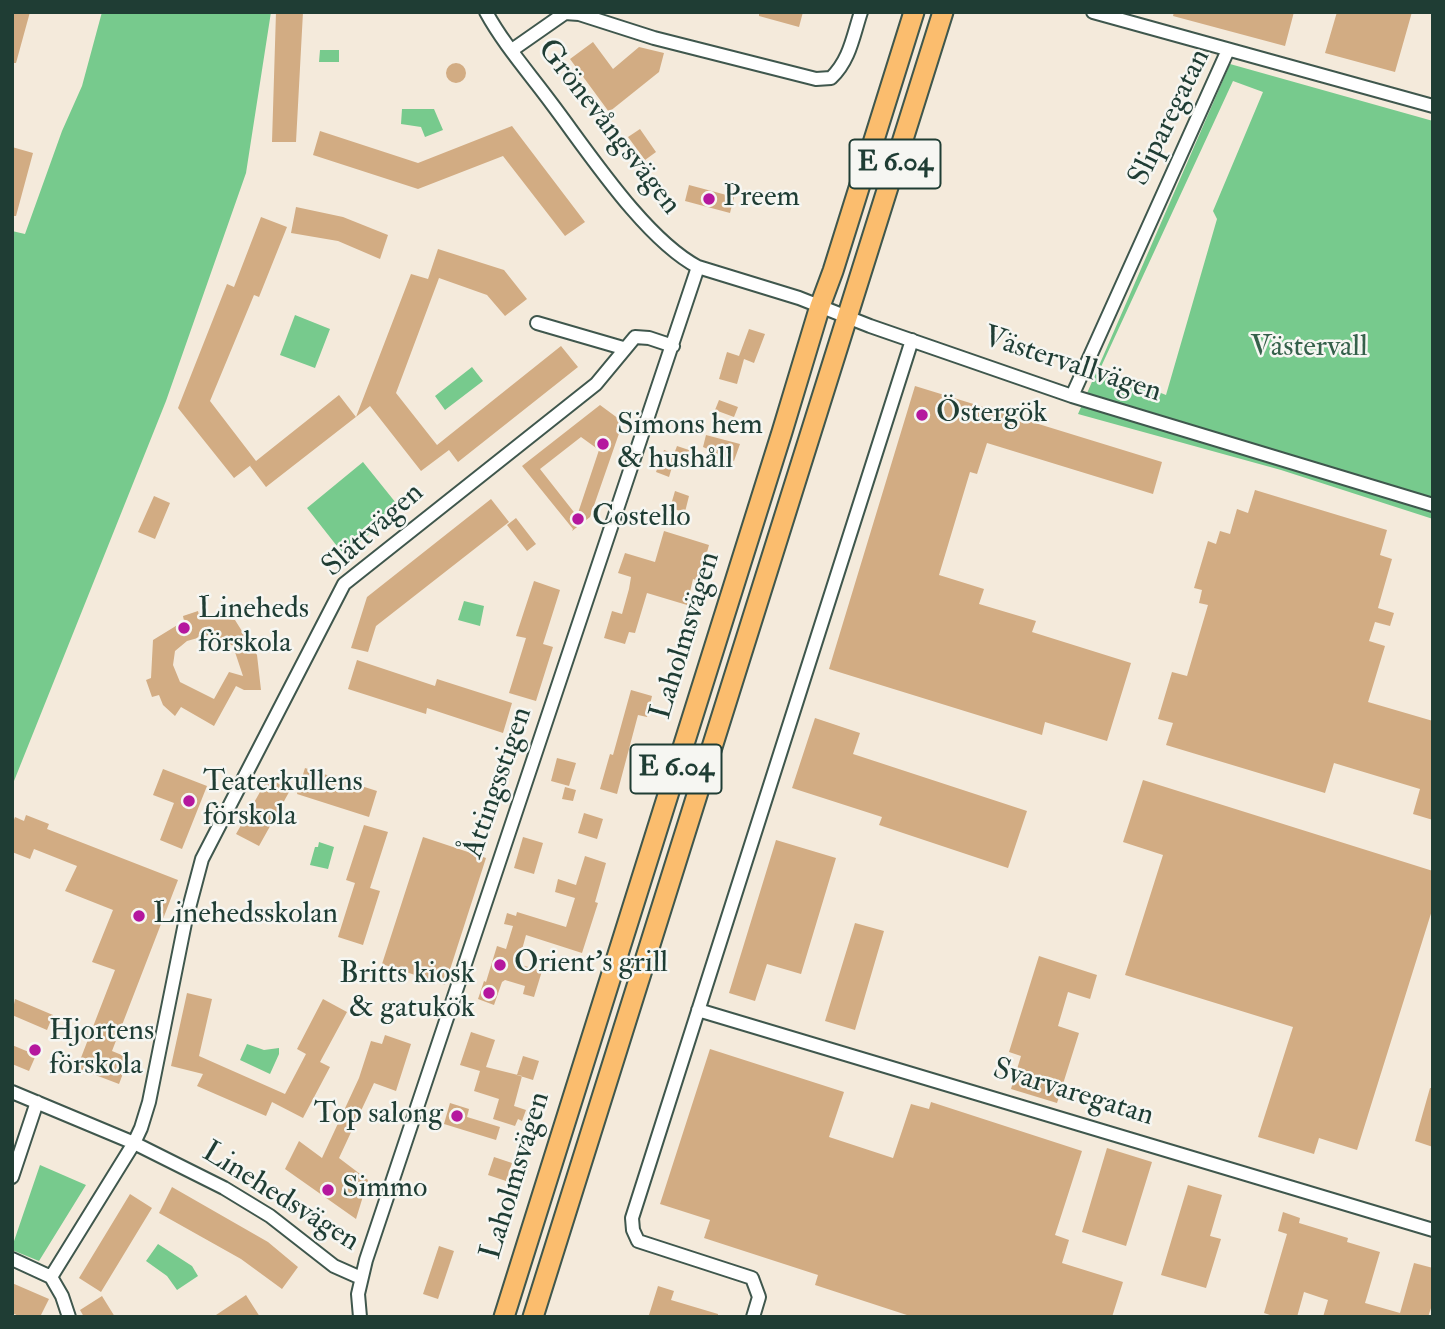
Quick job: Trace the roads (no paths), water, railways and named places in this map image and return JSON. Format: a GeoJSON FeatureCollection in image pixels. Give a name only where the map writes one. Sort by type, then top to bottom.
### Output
{"type":"FeatureCollection","features":[{"type":"Feature","properties":{"kind":"highway","name":"Laholmsvägen"},"geometry":{"type":"LineString","coordinates":[[504,1317],[914,12]]}},
{"type":"Feature","properties":{"kind":"highway","name":"Laholmsvägen"},"geometry":{"type":"LineString","coordinates":[[533,1317],[943,12]]}},
{"type":"Feature","properties":{"kind":"street","name":"Grönevångsvägen"},"geometry":{"type":"LineString","coordinates":[[486,12],[593,158],[649,228],[685,260],[698,267]]}},
{"type":"Feature","properties":{"kind":"street"},"geometry":{"type":"LineString","coordinates":[[512,50],[565,13],[579,14],[654,38],[816,79],[831,78],[842,68],[861,12]]}},
{"type":"Feature","properties":{"kind":"street"},"geometry":{"type":"LineString","coordinates":[[1093,12],[1228,50]]}},
{"type":"Feature","properties":{"kind":"street","name":"Sliparegatan"},"geometry":{"type":"LineString","coordinates":[[1072,396],[1228,50],[1433,106]]}},
{"type":"Feature","properties":{"kind":"street","name":"Västervallvägen"},"geometry":{"type":"LineString","coordinates":[[698,267],[820,306],[1072,396],[1433,505]]}},
{"type":"Feature","properties":{"kind":"street","name":"Åttingsstigen"},"geometry":{"type":"LineString","coordinates":[[360,1317],[358,1294],[361,1278],[698,267]]}},
{"type":"Feature","properties":{"kind":"street"},"geometry":{"type":"LineString","coordinates":[[537,324],[623,348],[635,337],[649,338],[673,346]]}},
{"type":"Feature","properties":{"kind":"street"},"geometry":{"type":"LineString","coordinates":[[753,1317],[759,1297],[752,1278],[638,1241],[632,1230],[632,1218],[912,340]]}},
{"type":"Feature","properties":{"kind":"street","name":"Slättvägen"},"geometry":{"type":"LineString","coordinates":[[134,1143],[149,1102],[185,923],[202,859],[344,584],[596,384],[623,348]]}},
{"type":"Feature","properties":{"kind":"street","name":"Svarvaregatan"},"geometry":{"type":"LineString","coordinates":[[698,1010],[1433,1230]]}},
{"type":"Feature","properties":{"kind":"street","name":"Linehedsvägen"},"geometry":{"type":"LineString","coordinates":[[12,1092],[134,1143],[224,1188],[270,1216],[334,1266],[361,1278]]}},
{"type":"Feature","properties":{"kind":"street"},"geometry":{"type":"LineString","coordinates":[[12,1177],[37,1102]]}},
{"type":"Feature","properties":{"kind":"street"},"geometry":{"type":"LineString","coordinates":[[51,1277],[134,1143]]}},
{"type":"Feature","properties":{"kind":"street"},"geometry":{"type":"LineString","coordinates":[[12,1258],[51,1277],[62,1296],[69,1317]]}},
{"type":"Feature","properties":{"kind":"place","name":"Preem"},"geometry":{"type":"Point","coordinates":[709,199]}},
{"type":"Feature","properties":{"kind":"place","name":"Östergök"},"geometry":{"type":"Point","coordinates":[922,415]}},
{"type":"Feature","properties":{"kind":"place","name":"Simons hem & hushåll"},"geometry":{"type":"Point","coordinates":[603,444]}},
{"type":"Feature","properties":{"kind":"place","name":"Costello"},"geometry":{"type":"Point","coordinates":[578,519]}},
{"type":"Feature","properties":{"kind":"place","name":"Lineheds förskola"},"geometry":{"type":"Point","coordinates":[184,628]}},
{"type":"Feature","properties":{"kind":"place","name":"Teaterkullens förskola"},"geometry":{"type":"Point","coordinates":[189,801]}},
{"type":"Feature","properties":{"kind":"place","name":"Linehedsskolan"},"geometry":{"type":"Point","coordinates":[139,916]}},
{"type":"Feature","properties":{"kind":"place","name":"Orient's grill"},"geometry":{"type":"Point","coordinates":[500,965]}},
{"type":"Feature","properties":{"kind":"place","name":"Britts kiosk & gatukök"},"geometry":{"type":"Point","coordinates":[489,993]}},
{"type":"Feature","properties":{"kind":"place","name":"Hjortens förskola"},"geometry":{"type":"Point","coordinates":[35,1050]}},
{"type":"Feature","properties":{"kind":"place","name":"Top salong"},"geometry":{"type":"Point","coordinates":[457,1116]}},
{"type":"Feature","properties":{"kind":"place","name":"Simmo"},"geometry":{"type":"Point","coordinates":[328,1190]}},
{"type":"Feature","properties":{"kind":"park label","name":"Västervall"},"geometry":{"type":"Point","coordinates":[1309,349]}}]}
